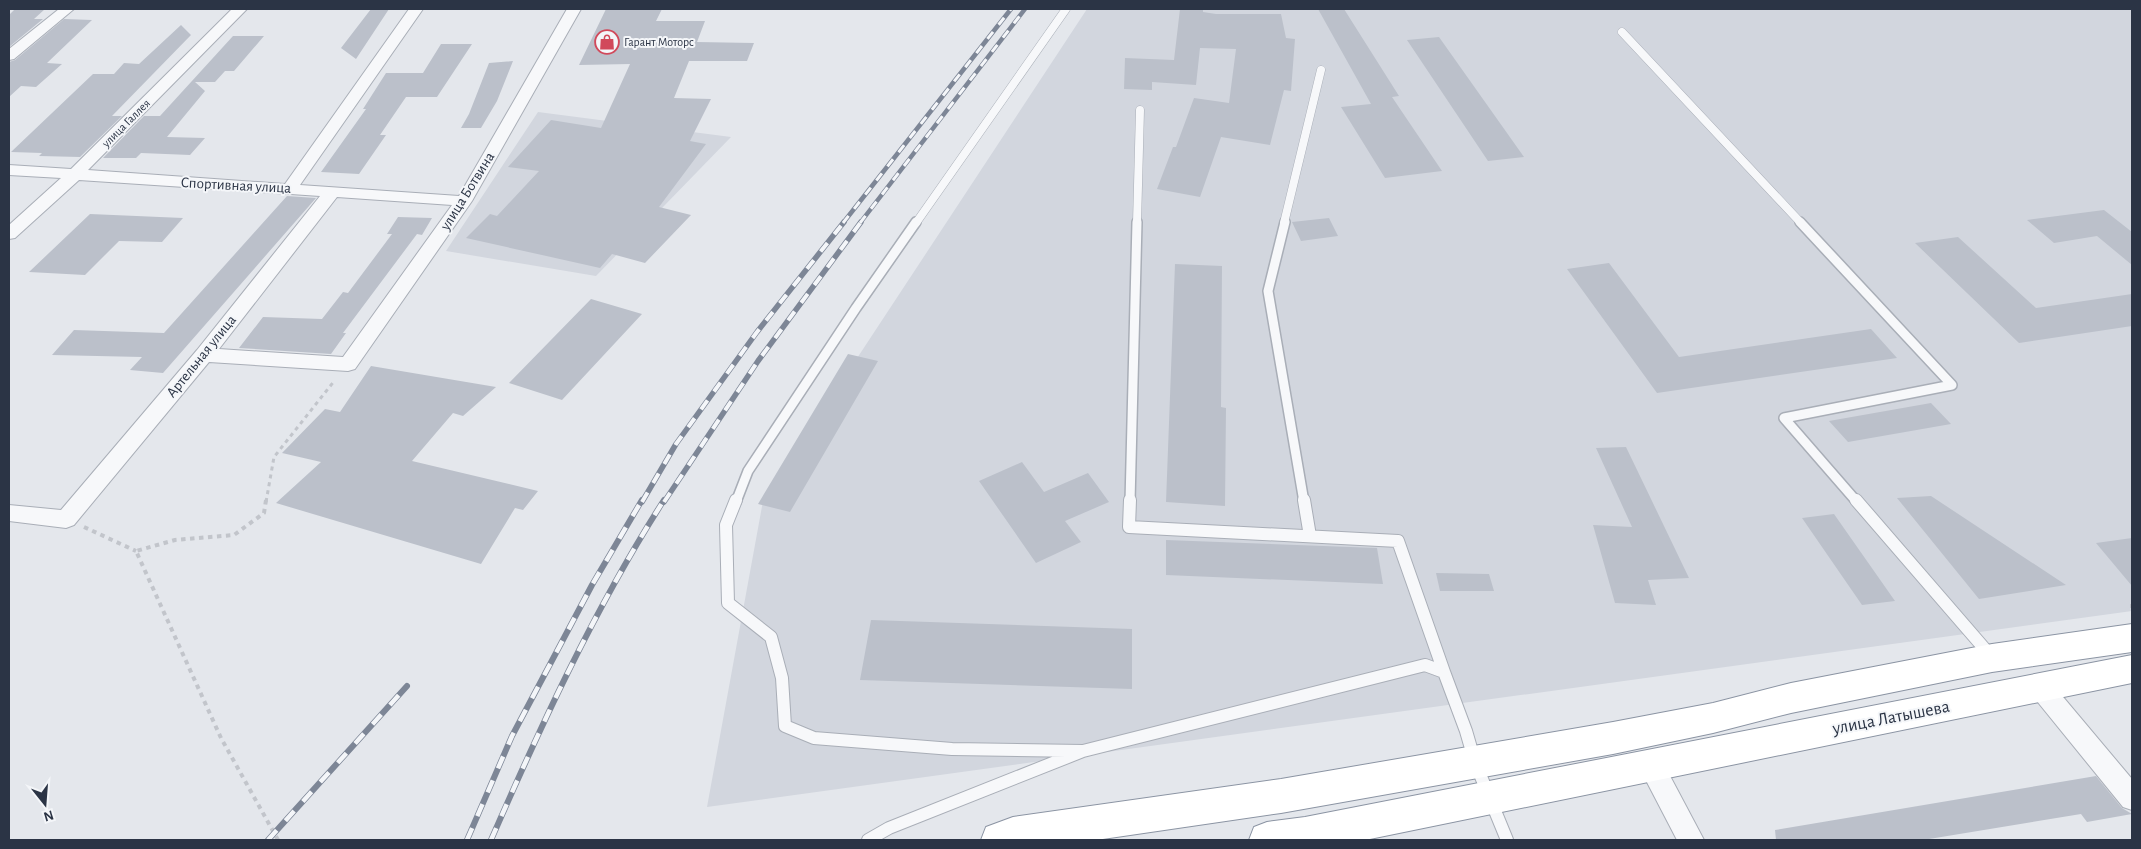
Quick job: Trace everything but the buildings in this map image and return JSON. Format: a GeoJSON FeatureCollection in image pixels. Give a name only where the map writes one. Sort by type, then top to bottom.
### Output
{"type":"FeatureCollection","features":[{"type":"Feature","properties":{"kind":"highway"},"geometry":{"type":"LineString","coordinates":[[999,840],[1013,835],[1281,796],[1475,762],[1712,718],[1791,698],[1992,658],[2132,638]]}},
{"type":"Feature","properties":{"kind":"highway","name":"улица Латышева"},"geometry":{"type":"LineString","coordinates":[[1266,840],[1305,835],[2132,669]]}},
{"type":"Feature","properties":{"kind":"street"},"geometry":{"type":"LineString","coordinates":[[9,56],[67,9]]}},
{"type":"Feature","properties":{"kind":"street","name":"улица Галлея"},"geometry":{"type":"LineString","coordinates":[[9,234],[73,176],[240,9]]}},
{"type":"Feature","properties":{"kind":"street"},"geometry":{"type":"LineString","coordinates":[[290,188],[416,9]]}},
{"type":"Feature","properties":{"kind":"street","name":"улица Ботвина"},"geometry":{"type":"LineString","coordinates":[[348,364],[464,201],[574,9]]}},
{"type":"Feature","properties":{"kind":"street","name":"Спортивная улица"},"geometry":{"type":"LineString","coordinates":[[9,170],[73,176],[290,188],[464,201]]}},
{"type":"Feature","properties":{"kind":"street","name":"Артельная улица"},"geometry":{"type":"LineString","coordinates":[[66,519],[204,355],[333,191]]}},
{"type":"Feature","properties":{"kind":"street"},"geometry":{"type":"LineString","coordinates":[[204,355],[348,364]]}},
{"type":"Feature","properties":{"kind":"street"},"geometry":{"type":"LineString","coordinates":[[9,513],[66,519]]}},
{"type":"Feature","properties":{"kind":"street"},"geometry":{"type":"LineString","coordinates":[[2040,687],[2132,798]]}},
{"type":"Feature","properties":{"kind":"street"},"geometry":{"type":"LineString","coordinates":[[1651,765],[1691,840]]}},
{"type":"Feature","properties":{"kind":"lane"},"geometry":{"type":"LineString","coordinates":[[1066,9],[862,300],[748,470],[726,525],[728,603],[771,638],[782,678],[785,726],[814,738],[952,750],[1083,751]]}},
{"type":"Feature","properties":{"kind":"lane"},"geometry":{"type":"LineString","coordinates":[[1622,32],[1952,385],[1784,418],[1992,658]]}},
{"type":"Feature","properties":{"kind":"lane"},"geometry":{"type":"LineString","coordinates":[[1310,536],[1268,291],[1321,70]]}},
{"type":"Feature","properties":{"kind":"lane"},"geometry":{"type":"LineString","coordinates":[[1140,110],[1129,527],[1398,541],[1475,762],[1507,840]]}},
{"type":"Feature","properties":{"kind":"lane"},"geometry":{"type":"LineString","coordinates":[[868,840],[889,828],[1083,751],[1425,665],[1444,672]]}},
{"type":"Feature","properties":{"kind":"path"},"geometry":{"type":"LineString","coordinates":[[66,519],[136,551],[175,540],[234,535],[264,513],[274,457],[348,364]]}},
{"type":"Feature","properties":{"kind":"path"},"geometry":{"type":"LineString","coordinates":[[136,551],[221,738],[278,840]]}},
{"type":"Feature","properties":{"kind":"shaded area"},"geometry":{"type":"Polygon","coordinates":[[[1087,9],[2132,9],[2132,611],[707,807],[763,501],[1087,9]]]}},
{"type":"Feature","properties":{"kind":"shaded area"},"geometry":{"type":"Polygon","coordinates":[[[538,112],[731,137],[596,276],[446,251],[538,112]]]}},
{"type":"Feature","properties":{"kind":"railway"},"geometry":{"type":"LineString","coordinates":[[843,223],[1011,9]]}},
{"type":"Feature","properties":{"kind":"railway"},"geometry":{"type":"LineString","coordinates":[[860,223],[1025,9]]}},
{"type":"Feature","properties":{"kind":"railway"},"geometry":{"type":"LineString","coordinates":[[642,502],[676,444],[757,332],[844,222]]}},
{"type":"Feature","properties":{"kind":"railway"},"geometry":{"type":"LineString","coordinates":[[664,502],[758,361],[861,222]]}},
{"type":"Feature","properties":{"kind":"railway"},"geometry":{"type":"LineString","coordinates":[[467,840],[512,736],[592,585],[642,500]]}},
{"type":"Feature","properties":{"kind":"railway"},"geometry":{"type":"LineString","coordinates":[[491,840],[550,709],[592,624],[664,500]]}},
{"type":"Feature","properties":{"kind":"railway"},"geometry":{"type":"LineString","coordinates":[[268,840],[407,686]]}},
{"type":"Feature","properties":{"kind":"place","name":"Гарант Моторс"},"geometry":{"type":"Point","coordinates":[607,42]}}]}
